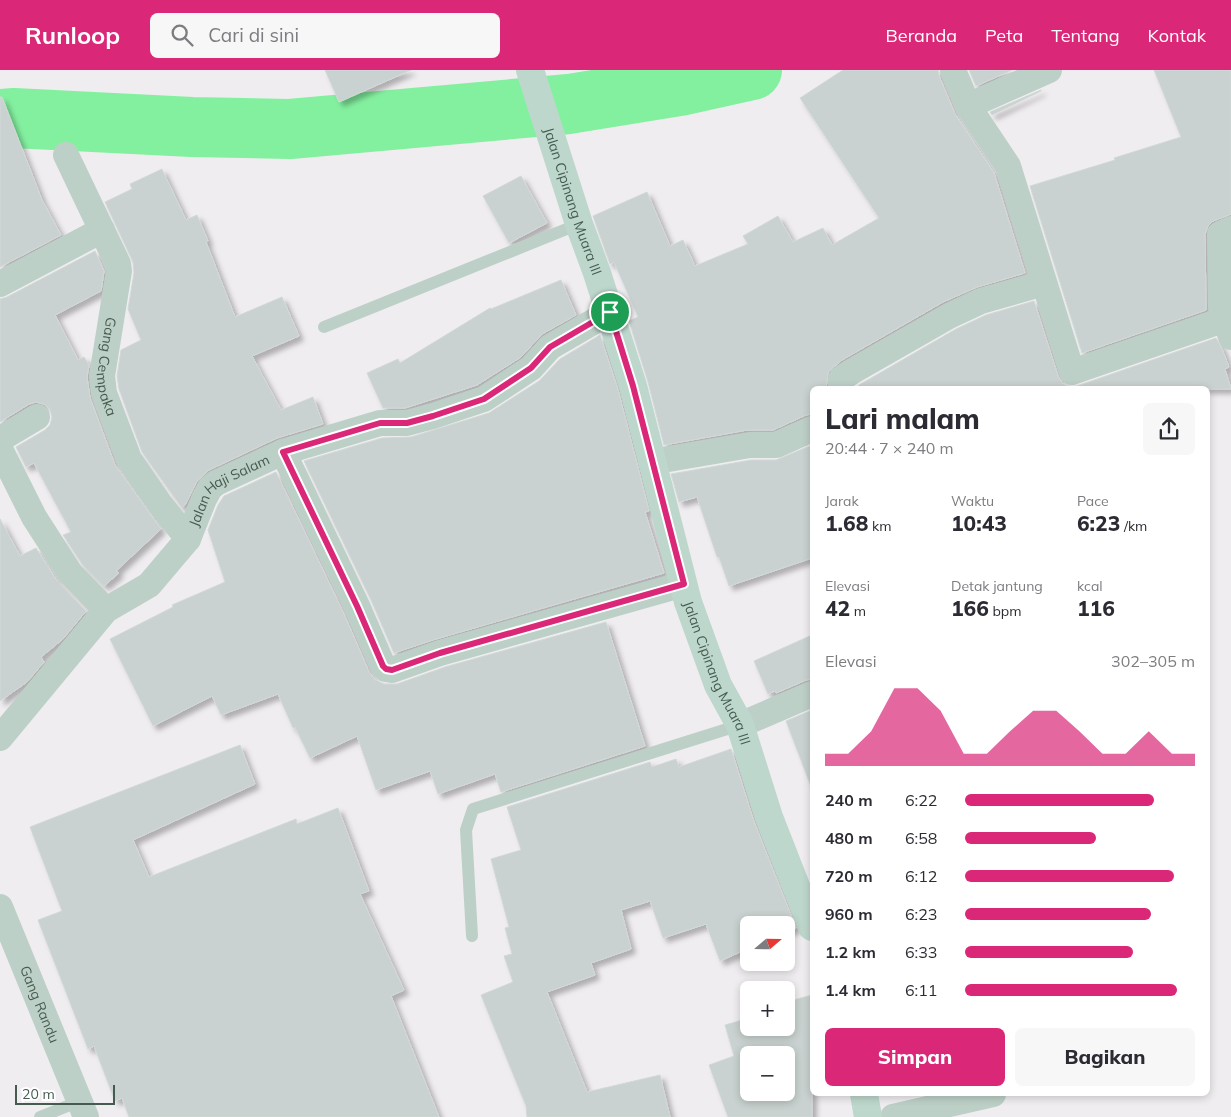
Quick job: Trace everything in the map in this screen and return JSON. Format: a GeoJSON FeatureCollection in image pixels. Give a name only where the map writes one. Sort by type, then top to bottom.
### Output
{"type":"FeatureCollection","features":[{"type":"Feature","properties":{"kind":"street","name":"Jalan Cipinang Muara III"},"geometry":{"type":"LineString","coordinates":[[530,70],[633,386],[688,602],[718,685],[740,725],[769,817],[810,922]]}},
{"type":"Feature","properties":{"kind":"street"},"geometry":{"type":"LineString","coordinates":[[953,70],[968,106],[1008,166],[1072,372],[1228,328],[1221,306],[1220,234],[1231,230]]}},
{"type":"Feature","properties":{"kind":"street"},"geometry":{"type":"LineString","coordinates":[[968,106],[1049,70]]}},
{"type":"Feature","properties":{"kind":"street","name":"Gang Cempaka"},"geometry":{"type":"LineString","coordinates":[[66,155],[118,264],[119,271],[102,376],[104,394],[130,459],[160,504],[188,539]]}},
{"type":"Feature","properties":{"kind":"street"},"geometry":{"type":"LineString","coordinates":[[0,284],[102,230]]}},
{"type":"Feature","properties":{"kind":"street"},"geometry":{"type":"LineString","coordinates":[[840,386],[841,379],[949,316],[982,301],[1044,283]]}},
{"type":"Feature","properties":{"kind":"street","name":"Jalan Haji Salam"},"geometry":{"type":"LineString","coordinates":[[4,721],[106,610],[149,586],[188,539],[210,488],[216,483],[283,452],[380,423],[407,423],[484,399],[531,368],[550,347],[610,312]]}},
{"type":"Feature","properties":{"kind":"street"},"geometry":{"type":"LineString","coordinates":[[0,439],[37,417]]}},
{"type":"Feature","properties":{"kind":"street"},"geometry":{"type":"LineString","coordinates":[[651,462],[750,446],[776,445],[810,430]]}},
{"type":"Feature","properties":{"kind":"street"},"geometry":{"type":"LineString","coordinates":[[0,449],[34,517],[70,573],[106,610]]}},
{"type":"Feature","properties":{"kind":"street"},"geometry":{"type":"LineString","coordinates":[[283,452],[386,669],[392,670],[440,653],[684,584]]}},
{"type":"Feature","properties":{"kind":"street"},"geometry":{"type":"LineString","coordinates":[[740,725],[810,695]]}},
{"type":"Feature","properties":{"kind":"street","name":"Gang Randu"},"geometry":{"type":"LineString","coordinates":[[0,907],[83,1109]]}},
{"type":"Feature","properties":{"kind":"street"},"geometry":{"type":"LineString","coordinates":[[864,1096],[868,1117]]}},
{"type":"Feature","properties":{"kind":"street"},"geometry":{"type":"LineString","coordinates":[[893,1117],[984,1096]]}},
{"type":"Feature","properties":{"kind":"lane"},"geometry":{"type":"LineString","coordinates":[[324,327],[579,224]]}},
{"type":"Feature","properties":{"kind":"lane"},"geometry":{"type":"LineString","coordinates":[[472,936],[466,830],[473,809],[740,725]]}},
{"type":"Feature","properties":{"kind":"lane"},"geometry":{"type":"LineString","coordinates":[[40,1117],[83,1109]]}},
{"type":"Feature","properties":{"kind":"building"},"geometry":{"type":"Polygon","coordinates":[[[325,70],[411,70],[339,102],[325,70]]]}},
{"type":"Feature","properties":{"kind":"building"},"geometry":{"type":"Polygon","coordinates":[[[843,70],[938,70],[955,114],[994,173],[1025,273],[977,287],[943,302],[842,360],[828,372],[826,386],[810,386],[810,414],[773,430],[747,430],[664,445],[648,382],[629,321],[638,317],[614,262],[610,264],[593,216],[647,192],[670,246],[683,240],[695,266],[748,244],[743,236],[778,216],[793,242],[823,228],[832,245],[879,218],[800,98],[843,70]]]}},
{"type":"Feature","properties":{"kind":"building"},"geometry":{"type":"Polygon","coordinates":[[[969,70],[1012,70],[976,86],[969,70]]]}},
{"type":"Feature","properties":{"kind":"building"},"geometry":{"type":"Polygon","coordinates":[[[1154,70],[1231,70],[1231,214],[1213,221],[1208,226],[1205,234],[1206,310],[1082,353],[1030,186],[1115,160],[1114,158],[1181,137],[1154,70]]]}},
{"type":"Feature","properties":{"kind":"building"},"geometry":{"type":"Polygon","coordinates":[[[1041,90],[992,115],[990,112],[1041,90]]]}},
{"type":"Feature","properties":{"kind":"building"},"geometry":{"type":"Polygon","coordinates":[[[0,97],[2,97],[42,200],[61,235],[0,267],[0,97]]]}},
{"type":"Feature","properties":{"kind":"building"},"geometry":{"type":"Polygon","coordinates":[[[162,169],[186,220],[197,215],[235,317],[282,297],[299,336],[252,356],[281,410],[313,397],[323,424],[277,438],[209,470],[197,481],[182,508],[142,452],[119,389],[117,376],[121,350],[141,340],[128,309],[134,273],[133,262],[105,202],[132,189],[130,184],[162,169]]]}},
{"type":"Feature","properties":{"kind":"building"},"geometry":{"type":"Polygon","coordinates":[[[521,176],[547,223],[509,243],[483,196],[521,176]]]}},
{"type":"Feature","properties":{"kind":"building"},"geometry":{"type":"Polygon","coordinates":[[[95,251],[104,271],[101,291],[55,315],[78,360],[84,357],[89,365],[87,377],[90,398],[115,465],[161,529],[116,571],[119,573],[104,586],[82,564],[63,535],[71,532],[34,463],[26,467],[16,447],[50,425],[52,417],[50,409],[44,404],[36,402],[29,404],[0,422],[0,299],[95,251]]]}},
{"type":"Feature","properties":{"kind":"building"},"geometry":{"type":"Polygon","coordinates":[[[561,280],[576,315],[542,334],[521,357],[477,385],[405,408],[383,408],[367,373],[398,359],[400,363],[490,308],[561,280]]]}},
{"type":"Feature","properties":{"kind":"building"},"geometry":{"type":"Polygon","coordinates":[[[1034,301],[1058,376],[1062,383],[1067,386],[858,386],[956,329],[986,315],[1034,301]]]}},
{"type":"Feature","properties":{"kind":"building"},"geometry":{"type":"Polygon","coordinates":[[[600,335],[618,390],[649,511],[645,512],[664,573],[394,653],[371,600],[304,461],[382,438],[411,437],[489,413],[539,381],[560,359],[600,335]]]}},
{"type":"Feature","properties":{"kind":"building"},"geometry":{"type":"Polygon","coordinates":[[[1216,338],[1229,367],[1225,369],[1231,389],[1210,389],[1210,386],[1077,386],[1216,338]]]}},
{"type":"Feature","properties":{"kind":"building"},"geometry":{"type":"Polygon","coordinates":[[[810,446],[810,559],[729,586],[697,497],[679,502],[671,474],[751,460],[776,460],[810,446]]]}},
{"type":"Feature","properties":{"kind":"building"},"geometry":{"type":"Polygon","coordinates":[[[276,472],[343,612],[369,672],[375,680],[384,684],[397,684],[445,667],[606,622],[645,746],[501,792],[495,774],[438,794],[430,771],[376,790],[357,736],[310,758],[295,727],[293,728],[278,694],[221,715],[212,696],[153,726],[110,639],[173,607],[172,605],[225,582],[208,530],[218,505],[224,496],[276,472]]]}},
{"type":"Feature","properties":{"kind":"building"},"geometry":{"type":"Polygon","coordinates":[[[0,519],[20,556],[36,548],[57,581],[86,611],[63,639],[41,657],[44,662],[27,682],[0,701],[0,519]]]}},
{"type":"Feature","properties":{"kind":"building"},"geometry":{"type":"Polygon","coordinates":[[[810,636],[810,679],[776,693],[775,691],[768,694],[754,661],[810,636]]]}},
{"type":"Feature","properties":{"kind":"building"},"geometry":{"type":"Polygon","coordinates":[[[810,711],[810,784],[786,721],[810,711]]]}},
{"type":"Feature","properties":{"kind":"building"},"geometry":{"type":"Polygon","coordinates":[[[240,745],[255,784],[133,840],[149,877],[296,819],[297,824],[338,808],[369,891],[360,894],[404,990],[391,996],[439,1117],[129,1117],[122,1098],[115,1101],[94,1046],[88,1049],[38,920],[62,911],[30,827],[240,745]]]}},
{"type":"Feature","properties":{"kind":"building"},"geometry":{"type":"Polygon","coordinates":[[[731,749],[754,822],[791,916],[740,916],[740,952],[720,961],[706,924],[663,938],[650,901],[621,910],[631,949],[591,963],[595,975],[547,992],[587,1092],[660,1075],[670,1117],[527,1117],[526,1106],[481,995],[513,982],[504,956],[512,954],[505,928],[509,927],[491,859],[521,850],[507,807],[650,762],[652,767],[676,759],[679,767],[731,749]]]}},
{"type":"Feature","properties":{"kind":"building"},"geometry":{"type":"Polygon","coordinates":[[[810,996],[810,1096],[812,1096],[812,1117],[728,1117],[709,1065],[734,1056],[725,1025],[740,1021],[740,1036],[795,1036],[795,1000],[810,996]]]}},
{"type":"Feature","properties":{"kind":"waterway"},"geometry":{"type":"LineString","coordinates":[[0,119],[290,129],[569,104],[680,86],[752,70]]}},
{"type":"Feature","properties":{"kind":"route"},"geometry":{"type":"LineString","coordinates":[[610,312],[633,386],[651,462],[684,584],[440,653],[392,670],[386,669],[283,452],[380,423],[407,423],[484,399],[531,368],[550,347],[610,312]]}}]}
